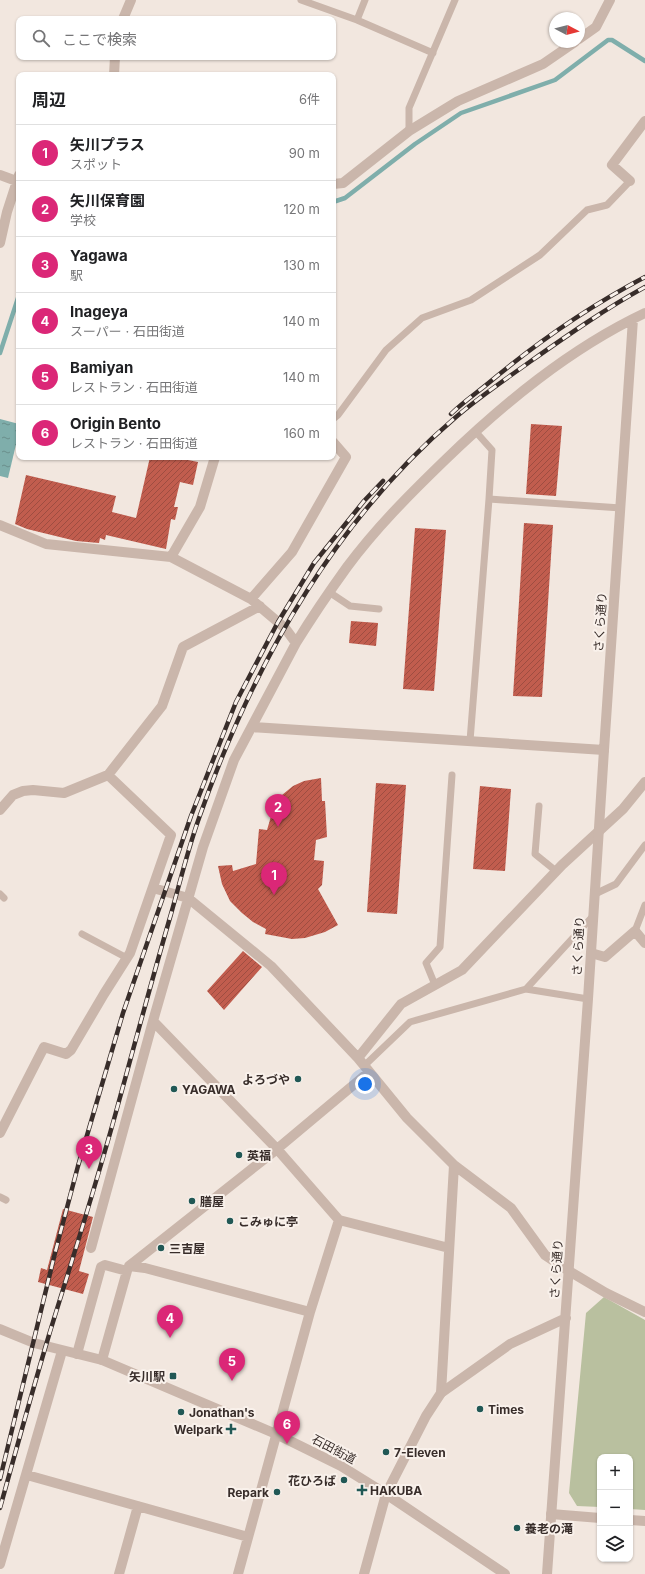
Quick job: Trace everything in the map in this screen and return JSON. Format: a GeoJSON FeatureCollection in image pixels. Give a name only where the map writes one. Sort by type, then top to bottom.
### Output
{"type":"FeatureCollection","features":[{"type":"Feature","properties":{"kind":"street"},"geometry":{"type":"LineString","coordinates":[[124,16],[131,0]]}},
{"type":"Feature","properties":{"kind":"street"},"geometry":{"type":"LineString","coordinates":[[585,35],[596,27],[610,0]]}},
{"type":"Feature","properties":{"kind":"street"},"geometry":{"type":"LineString","coordinates":[[336,184],[343,183],[409,131],[458,101],[543,64],[566,48]]}},
{"type":"Feature","properties":{"kind":"street"},"geometry":{"type":"LineString","coordinates":[[114,72],[115,60]]}},
{"type":"Feature","properties":{"kind":"street"},"geometry":{"type":"LineString","coordinates":[[630,181],[612,165],[645,121]]}},
{"type":"Feature","properties":{"kind":"street"},"geometry":{"type":"LineString","coordinates":[[0,175],[16,179]]}},
{"type":"Feature","properties":{"kind":"street"},"geometry":{"type":"LineString","coordinates":[[0,243],[7,212],[16,186]]}},
{"type":"Feature","properties":{"kind":"street"},"geometry":{"type":"LineString","coordinates":[[91,1248],[153,1021],[203,847],[232,767],[296,643],[329,592],[400,503],[475,431],[538,379],[574,354],[645,313]]}},
{"type":"Feature","properties":{"kind":"street","name":"さくら通り"},"geometry":{"type":"LineString","coordinates":[[547,1574],[588,999],[633,319]]}},
{"type":"Feature","properties":{"kind":"street"},"geometry":{"type":"LineString","coordinates":[[251,599],[292,552],[346,457],[336,445]]}},
{"type":"Feature","properties":{"kind":"street"},"geometry":{"type":"LineString","coordinates":[[171,557],[200,507],[214,460]]}},
{"type":"Feature","properties":{"kind":"street"},"geometry":{"type":"LineString","coordinates":[[0,526],[46,544],[171,557],[251,599],[285,628],[296,643]]}},
{"type":"Feature","properties":{"kind":"street"},"geometry":{"type":"LineString","coordinates":[[0,810],[13,795],[33,790],[64,793],[108,775],[162,706],[183,647],[260,606]]}},
{"type":"Feature","properties":{"kind":"street"},"geometry":{"type":"LineString","coordinates":[[252,727],[604,750]]}},
{"type":"Feature","properties":{"kind":"street"},"geometry":{"type":"LineString","coordinates":[[0,1133],[44,1047],[66,1054],[71,1050],[127,958],[153,888],[170,835],[108,775]]}},
{"type":"Feature","properties":{"kind":"street"},"geometry":{"type":"LineString","coordinates":[[102,1360],[128,1268],[277,1149],[364,1065],[401,1004],[462,970],[556,872],[623,809],[645,782]]}},
{"type":"Feature","properties":{"kind":"street"},"geometry":{"type":"LineString","coordinates":[[153,888],[188,898],[272,966],[364,1065],[408,1118],[454,1165],[511,1208],[545,1255],[606,1293],[645,1312]]}},
{"type":"Feature","properties":{"kind":"street"},"geometry":{"type":"LineString","coordinates":[[591,953],[605,957],[635,931],[645,944]]}},
{"type":"Feature","properties":{"kind":"street"},"geometry":{"type":"LineString","coordinates":[[153,1021],[277,1149],[339,1220],[449,1248]]}},
{"type":"Feature","properties":{"kind":"street"},"geometry":{"type":"LineString","coordinates":[[441,1393],[454,1165]]}},
{"type":"Feature","properties":{"kind":"street"},"geometry":{"type":"LineString","coordinates":[[238,1574],[310,1312],[339,1220]]}},
{"type":"Feature","properties":{"kind":"street"},"geometry":{"type":"LineString","coordinates":[[77,1354],[101,1267],[105,1265],[162,1272],[310,1312]]}},
{"type":"Feature","properties":{"kind":"street"},"geometry":{"type":"LineString","coordinates":[[364,1574],[386,1494],[426,1416],[441,1393],[510,1344],[566,1318]]}},
{"type":"Feature","properties":{"kind":"street","name":"石田街道"},"geometry":{"type":"LineString","coordinates":[[0,1329],[34,1343],[102,1360],[276,1434],[341,1466],[386,1494],[505,1574]]}},
{"type":"Feature","properties":{"kind":"street"},"geometry":{"type":"LineString","coordinates":[[0,1564],[62,1351]]}},
{"type":"Feature","properties":{"kind":"street"},"geometry":{"type":"LineString","coordinates":[[27,1475],[248,1537]]}},
{"type":"Feature","properties":{"kind":"street"},"geometry":{"type":"LineString","coordinates":[[119,1574],[138,1506]]}},
{"type":"Feature","properties":{"kind":"street"},"geometry":{"type":"LineString","coordinates":[[551,1514],[597,1518]]}},
{"type":"Feature","properties":{"kind":"street"},"geometry":{"type":"LineString","coordinates":[[633,1520],[645,1521]]}},
{"type":"Feature","properties":{"kind":"lane"},"geometry":{"type":"LineString","coordinates":[[302,0],[357,20],[433,53]]}},
{"type":"Feature","properties":{"kind":"lane"},"geometry":{"type":"LineString","coordinates":[[357,20],[365,0]]}},
{"type":"Feature","properties":{"kind":"lane"},"geometry":{"type":"LineString","coordinates":[[409,131],[409,108],[455,0]]}},
{"type":"Feature","properties":{"kind":"lane"},"geometry":{"type":"LineString","coordinates":[[336,417],[386,350],[422,318],[470,300],[540,255],[587,210],[607,205],[630,181]]}},
{"type":"Feature","properties":{"kind":"lane"},"geometry":{"type":"LineString","coordinates":[[470,741],[492,450],[475,431]]}},
{"type":"Feature","properties":{"kind":"lane"},"geometry":{"type":"LineString","coordinates":[[489,499],[621,508]]}},
{"type":"Feature","properties":{"kind":"lane"},"geometry":{"type":"LineString","coordinates":[[329,592],[350,606],[379,608]]}},
{"type":"Feature","properties":{"kind":"lane"},"geometry":{"type":"LineString","coordinates":[[435,985],[426,963],[440,947],[452,775]]}},
{"type":"Feature","properties":{"kind":"lane"},"geometry":{"type":"LineString","coordinates":[[539,806],[535,854],[556,872]]}},
{"type":"Feature","properties":{"kind":"lane"},"geometry":{"type":"LineString","coordinates":[[595,894],[616,884],[645,845]]}},
{"type":"Feature","properties":{"kind":"lane"},"geometry":{"type":"LineString","coordinates":[[635,931],[645,905]]}},
{"type":"Feature","properties":{"kind":"lane"},"geometry":{"type":"LineString","coordinates":[[526,989],[593,916]]}},
{"type":"Feature","properties":{"kind":"lane"},"geometry":{"type":"LineString","coordinates":[[82,934],[127,958]]}},
{"type":"Feature","properties":{"kind":"lane"},"geometry":{"type":"LineString","coordinates":[[364,1065],[410,1022],[526,989],[588,999]]}},
{"type":"Feature","properties":{"kind":"green space"},"geometry":{"type":"Polygon","coordinates":[[[604,1297],[645,1320],[645,1510],[633,1509],[633,1454],[597,1454],[597,1507],[577,1506],[569,1493],[586,1313],[604,1297]]]}},
{"type":"Feature","properties":{"kind":"water"},"geometry":{"type":"Polygon","coordinates":[[[0,419],[16,423],[16,445],[8,478],[0,476],[0,419]]]}},
{"type":"Feature","properties":{"kind":"building"},"geometry":{"type":"Polygon","coordinates":[[[531,424],[562,426],[556,496],[526,494],[531,424]]]}},
{"type":"Feature","properties":{"kind":"building"},"geometry":{"type":"Polygon","coordinates":[[[149,460],[188,460],[198,462],[193,485],[180,482],[174,507],[178,507],[175,520],[171,519],[166,549],[106,535],[105,540],[100,538],[99,543],[76,541],[27,529],[15,524],[26,475],[116,496],[112,512],[136,518],[149,460]]]}},
{"type":"Feature","properties":{"kind":"building"},"geometry":{"type":"Polygon","coordinates":[[[524,523],[553,525],[542,697],[513,696],[524,523]]]}},
{"type":"Feature","properties":{"kind":"building"},"geometry":{"type":"Polygon","coordinates":[[[415,528],[446,530],[434,691],[403,689],[415,528]]]}},
{"type":"Feature","properties":{"kind":"building"},"geometry":{"type":"Polygon","coordinates":[[[351,621],[378,623],[376,646],[349,643],[351,621]]]}},
{"type":"Feature","properties":{"kind":"building"},"geometry":{"type":"Polygon","coordinates":[[[321,778],[322,801],[325,801],[327,837],[316,840],[314,860],[324,861],[322,885],[318,889],[338,925],[325,932],[305,938],[292,939],[265,934],[266,929],[253,922],[230,901],[222,884],[218,866],[232,865],[233,871],[256,864],[259,829],[267,830],[274,806],[282,795],[293,786],[304,781],[321,778]]]}},
{"type":"Feature","properties":{"kind":"building"},"geometry":{"type":"Polygon","coordinates":[[[376,783],[406,785],[397,914],[367,912],[376,783]]]}},
{"type":"Feature","properties":{"kind":"building"},"geometry":{"type":"Polygon","coordinates":[[[480,786],[511,789],[505,871],[473,869],[480,786]]]}},
{"type":"Feature","properties":{"kind":"building"},"geometry":{"type":"Polygon","coordinates":[[[243,951],[262,967],[224,1010],[207,991],[243,951]]]}},
{"type":"Feature","properties":{"kind":"building"},"geometry":{"type":"Polygon","coordinates":[[[63,1209],[93,1217],[79,1271],[89,1274],[83,1294],[38,1282],[41,1268],[47,1270],[63,1209]]]}},
{"type":"Feature","properties":{"kind":"waterway"},"geometry":{"type":"LineString","coordinates":[[336,201],[345,198],[415,144],[461,113],[555,80],[608,40],[612,40],[645,61]]}},
{"type":"Feature","properties":{"kind":"waterway"},"geometry":{"type":"LineString","coordinates":[[0,353],[16,304]]}},
{"type":"Feature","properties":{"kind":"railway"},"geometry":{"type":"LineString","coordinates":[[451,414],[509,366],[546,338],[604,300],[645,277]]}},
{"type":"Feature","properties":{"kind":"railway"},"geometry":{"type":"LineString","coordinates":[[0,1508],[43,1356],[103,1160],[195,830],[220,762],[244,706],[271,652],[301,600],[335,550],[371,503],[412,458],[456,417],[493,388],[587,322],[645,287]]}},
{"type":"Feature","properties":{"kind":"railway"},"geometry":{"type":"LineString","coordinates":[[0,1479],[55,1253],[78,1166],[123,1013],[191,816],[236,702],[278,622],[314,563],[364,501],[383,481]]}},
{"type":"Feature","properties":{"kind":"place","name":"矢川保育園"},"geometry":{"type":"Point","coordinates":[278,827]}},
{"type":"Feature","properties":{"kind":"place","name":"矢川プラス"},"geometry":{"type":"Point","coordinates":[274,895]}},
{"type":"Feature","properties":{"kind":"place","name":"よろづや"},"geometry":{"type":"Point","coordinates":[298,1079]}},
{"type":"Feature","properties":{"kind":"place","name":"YAGAWA"},"geometry":{"type":"Point","coordinates":[174,1089]}},
{"type":"Feature","properties":{"kind":"place","name":"英福"},"geometry":{"type":"Point","coordinates":[239,1155]}},
{"type":"Feature","properties":{"kind":"place","name":"Yagawa"},"geometry":{"type":"Point","coordinates":[89,1169]}},
{"type":"Feature","properties":{"kind":"place","name":"膳屋"},"geometry":{"type":"Point","coordinates":[192,1201]}},
{"type":"Feature","properties":{"kind":"place","name":"こみゅに亭"},"geometry":{"type":"Point","coordinates":[230,1221]}},
{"type":"Feature","properties":{"kind":"place","name":"三吉屋"},"geometry":{"type":"Point","coordinates":[161,1248]}},
{"type":"Feature","properties":{"kind":"place","name":"Inageya"},"geometry":{"type":"Point","coordinates":[170,1338]}},
{"type":"Feature","properties":{"kind":"place","name":"矢川駅"},"geometry":{"type":"Point","coordinates":[173,1376]}},
{"type":"Feature","properties":{"kind":"place","name":"Bamiyan"},"geometry":{"type":"Point","coordinates":[232,1381]}},
{"type":"Feature","properties":{"kind":"place","name":"Times"},"geometry":{"type":"Point","coordinates":[480,1409]}},
{"type":"Feature","properties":{"kind":"place","name":"Jonathan's"},"geometry":{"type":"Point","coordinates":[181,1412]}},
{"type":"Feature","properties":{"kind":"place","name":"Welpark"},"geometry":{"type":"Point","coordinates":[231,1429]}},
{"type":"Feature","properties":{"kind":"place","name":"Origin Bento"},"geometry":{"type":"Point","coordinates":[287,1444]}},
{"type":"Feature","properties":{"kind":"place","name":"7-Eleven"},"geometry":{"type":"Point","coordinates":[386,1452]}},
{"type":"Feature","properties":{"kind":"place","name":"花ひろば"},"geometry":{"type":"Point","coordinates":[344,1480]}},
{"type":"Feature","properties":{"kind":"place","name":"HAKUBA"},"geometry":{"type":"Point","coordinates":[362,1490]}},
{"type":"Feature","properties":{"kind":"place","name":"Repark"},"geometry":{"type":"Point","coordinates":[277,1492]}},
{"type":"Feature","properties":{"kind":"place","name":"養老の滝"},"geometry":{"type":"Point","coordinates":[517,1528]}}]}
